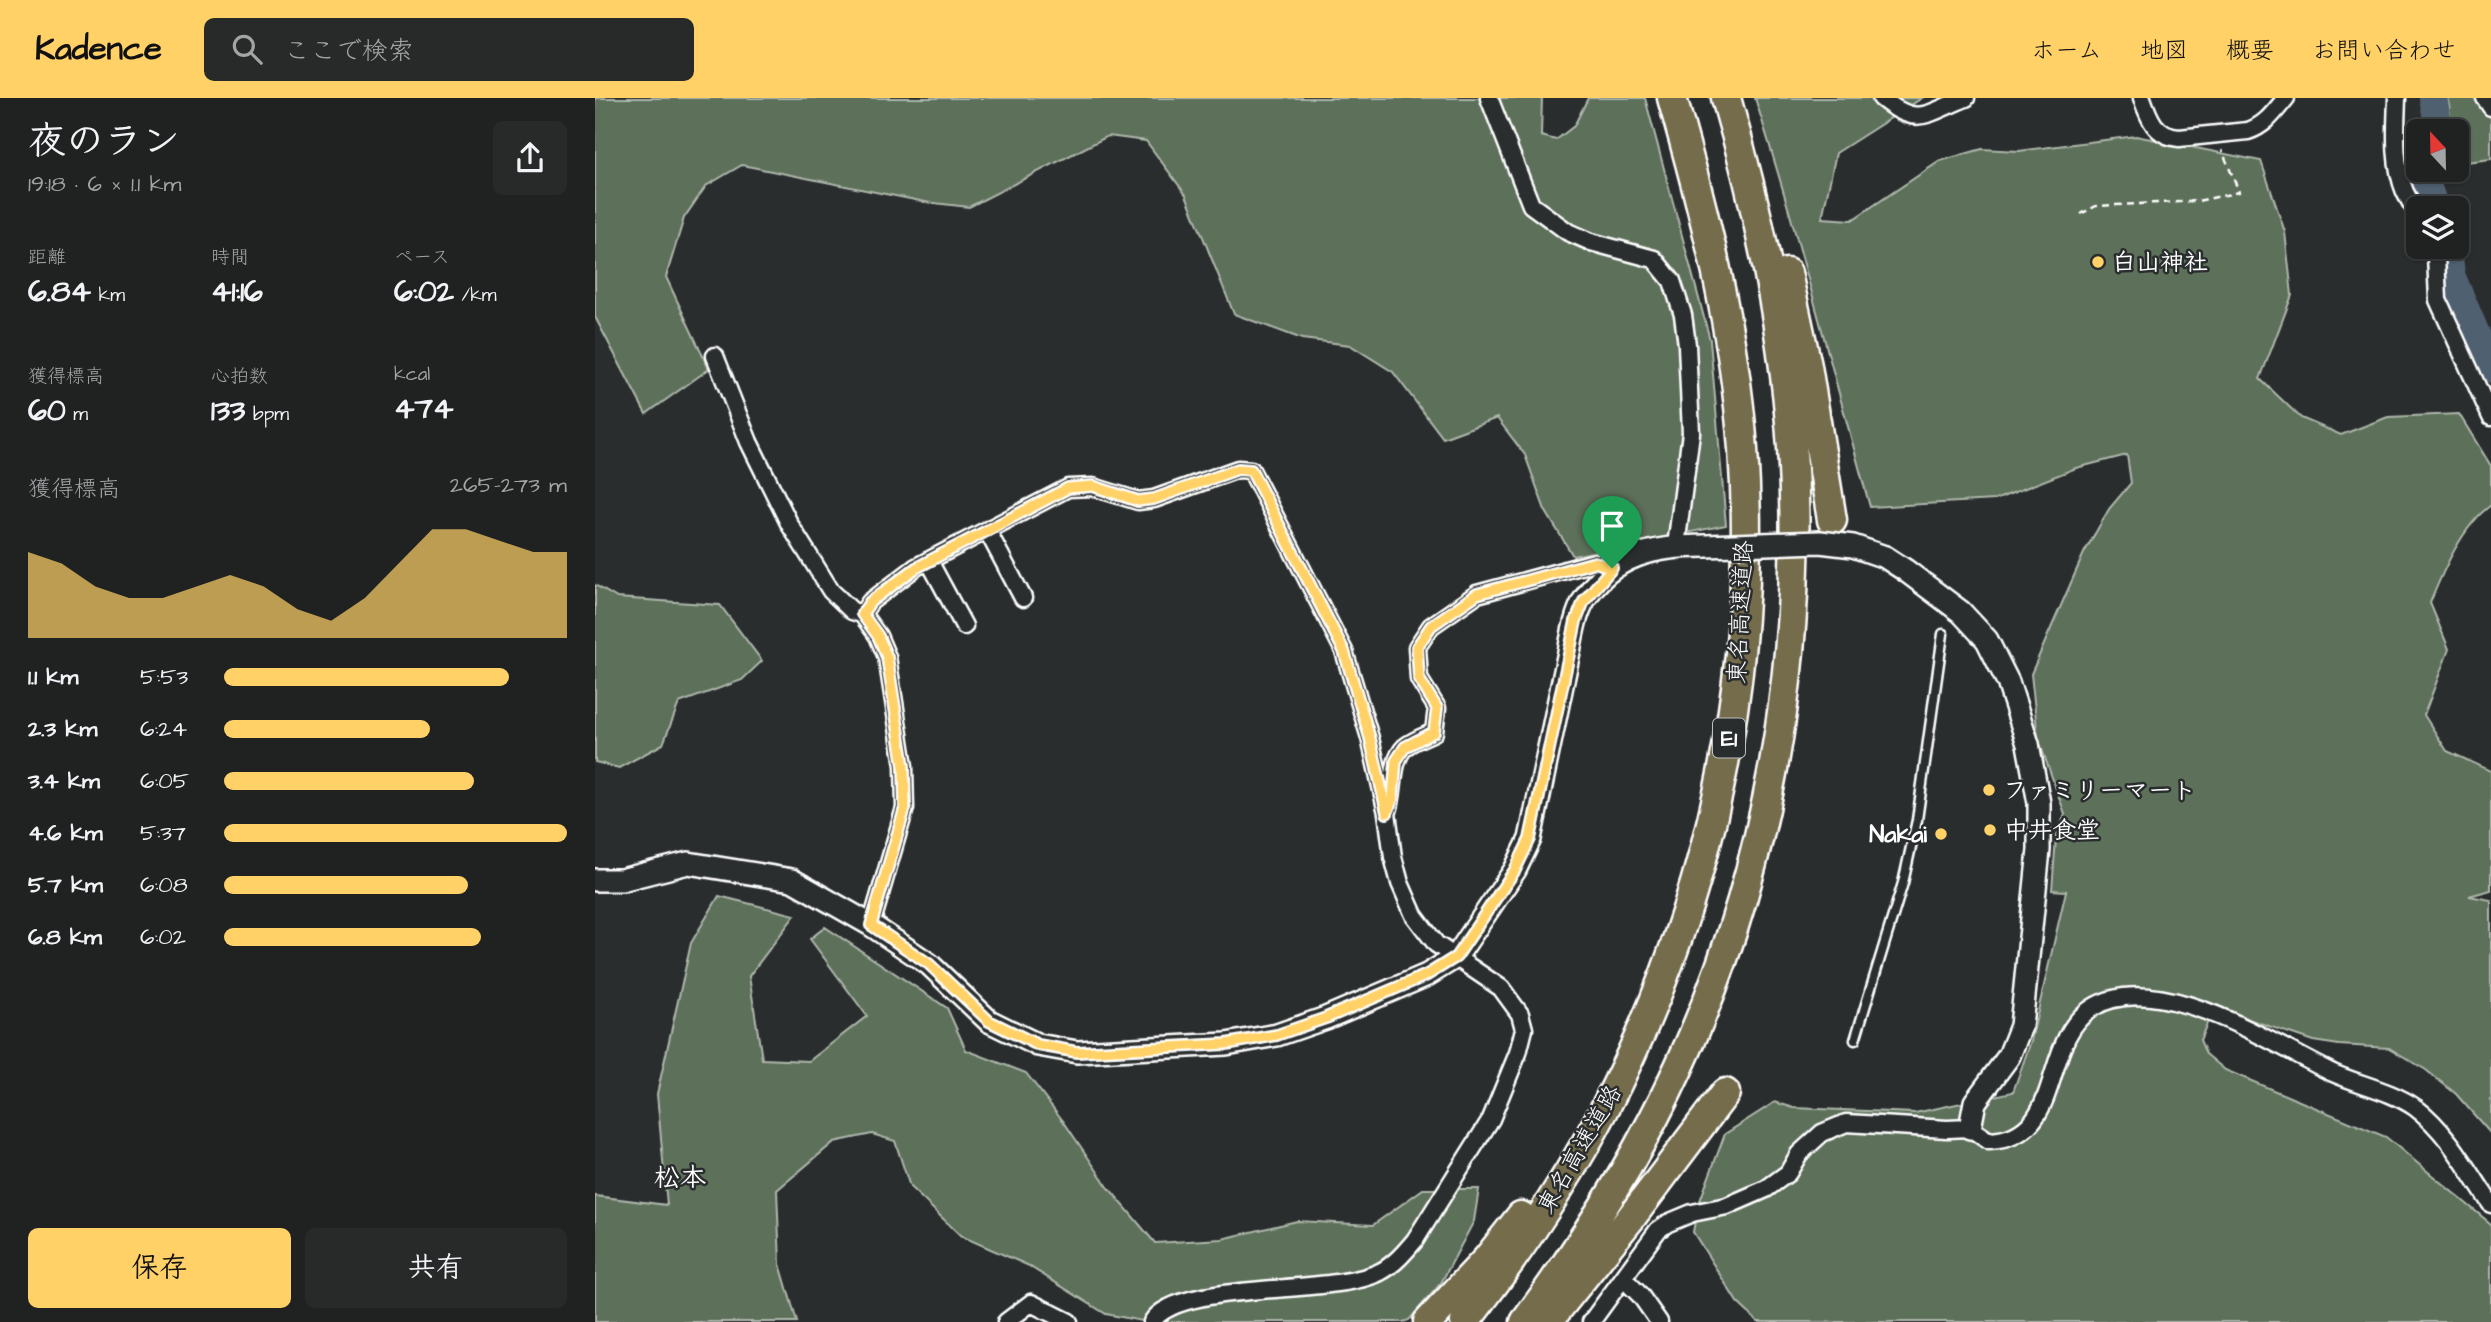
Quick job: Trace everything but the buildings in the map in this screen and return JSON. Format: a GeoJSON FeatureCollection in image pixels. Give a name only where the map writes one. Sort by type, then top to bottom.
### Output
{"type":"FeatureCollection","features":[{"type":"Feature","properties":{"kind":"highway","name":"東名高速道路"},"geometry":{"type":"LineString","coordinates":[[1465,1322],[1505,1270],[1559,1188],[1604,1111],[1631,1054],[1655,1001],[1688,909],[1706,846],[1724,761],[1742,638],[1745,574],[1743,449],[1734,364],[1719,278],[1696,180],[1672,98]]}},
{"type":"Feature","properties":{"kind":"highway","name":"東名高速道路"},"geometry":{"type":"LineString","coordinates":[[1525,1322],[1594,1224],[1632,1160],[1680,1065],[1719,970],[1735,920],[1774,765],[1789,663],[1792,619],[1792,449],[1775,310],[1756,218],[1729,110]]}},
{"type":"Feature","properties":{"kind":"highway"},"geometry":{"type":"LineString","coordinates":[[1729,110],[1766,204],[1786,268],[1807,366],[1832,520]]}},
{"type":"Feature","properties":{"kind":"highway"},"geometry":{"type":"LineString","coordinates":[[1428,1322],[1480,1267],[1517,1221],[1582,1122],[1611,1067],[1649,980],[1724,761]]}},
{"type":"Feature","properties":{"kind":"highway"},"geometry":{"type":"LineString","coordinates":[[1547,1322],[1630,1219],[1725,1093]]}},
{"type":"Feature","properties":{"kind":"street"},"geometry":{"type":"LineString","coordinates":[[1489,98],[1531,205],[1568,232],[1591,242],[1654,259],[1672,281],[1683,315],[1686,335],[1691,433],[1675,546]]}},
{"type":"Feature","properties":{"kind":"street"},"geometry":{"type":"LineString","coordinates":[[1881,98],[1898,112],[1916,117],[1965,98]]}},
{"type":"Feature","properties":{"kind":"street"},"geometry":{"type":"LineString","coordinates":[[2142,98],[2151,122],[2158,131],[2168,137],[2179,138],[2257,128],[2266,122],[2286,98]]}},
{"type":"Feature","properties":{"kind":"street"},"geometry":{"type":"LineString","coordinates":[[2397,98],[2396,153],[2401,178],[2410,196]]}},
{"type":"Feature","properties":{"kind":"street"},"geometry":{"type":"LineString","coordinates":[[2485,98],[2491,107]]}},
{"type":"Feature","properties":{"kind":"street"},"geometry":{"type":"LineString","coordinates":[[2437,259],[2438,300],[2491,417]]}},
{"type":"Feature","properties":{"kind":"street"},"geometry":{"type":"LineString","coordinates":[[715,356],[749,442],[790,525],[831,591],[852,611],[862,614],[878,636],[887,657],[904,766],[905,808],[871,925]]}},
{"type":"Feature","properties":{"kind":"street"},"geometry":{"type":"LineString","coordinates":[[862,614],[870,602],[916,568],[1068,488],[1093,486],[1138,501],[1154,499],[1238,469],[1251,470],[1344,651],[1370,738],[1387,813],[1393,857],[1400,883],[1414,915],[1436,944],[1501,988],[1520,1014],[1524,1029],[1518,1053],[1491,1119],[1415,1240],[1400,1258],[1380,1272],[1343,1283],[1214,1295],[1166,1310],[1152,1322]]}},
{"type":"Feature","properties":{"kind":"street"},"geometry":{"type":"LineString","coordinates":[[987,530],[1023,598]]}},
{"type":"Feature","properties":{"kind":"street"},"geometry":{"type":"LineString","coordinates":[[595,880],[621,880],[688,863],[792,880],[871,925],[929,964],[989,1021],[1038,1045],[1077,1052],[1226,1044],[1277,1035],[1326,1018],[1427,975],[1456,957],[1515,870],[1530,839],[1576,621],[1584,601],[1612,568],[1651,550],[1675,546],[1820,542],[1853,546],[1885,557],[1905,570],[1961,612],[1987,640],[2008,682],[2028,744],[2039,803],[2039,850],[2021,1026],[2010,1056],[1975,1102],[1971,1128]]}},
{"type":"Feature","properties":{"kind":"street"},"geometry":{"type":"LineString","coordinates":[[929,561],[964,626]]}},
{"type":"Feature","properties":{"kind":"street"},"geometry":{"type":"LineString","coordinates":[[1387,813],[1393,798],[1396,761],[1405,747],[1434,732],[1437,708],[1419,679],[1417,647],[1431,626],[1477,594],[1595,562],[1612,568]]}},
{"type":"Feature","properties":{"kind":"street"},"geometry":{"type":"LineString","coordinates":[[1591,1322],[1658,1230],[1692,1213],[1727,1206],[1766,1189],[1788,1172],[1800,1154],[1822,1133],[1846,1123],[1971,1128],[1989,1141],[2012,1138],[2035,1119],[2043,1106],[2067,1034],[2074,1024],[2082,1015],[2108,999],[2122,996],[2152,996],[2185,1004],[2230,1022],[2336,1074],[2402,1099],[2435,1127],[2491,1204]]}},
{"type":"Feature","properties":{"kind":"street"},"geometry":{"type":"LineString","coordinates":[[1624,1279],[1640,1295],[1659,1322]]}},
{"type":"Feature","properties":{"kind":"street"},"geometry":{"type":"LineString","coordinates":[[1006,1322],[1031,1303],[1069,1322]]}},
{"type":"Feature","properties":{"kind":"lane"},"geometry":{"type":"LineString","coordinates":[[1855,1040],[1903,883],[1917,820],[1943,634]]}},
{"type":"Feature","properties":{"kind":"path"},"geometry":{"type":"LineString","coordinates":[[2081,214],[2096,206],[2198,201],[2239,192],[2222,149]]}},
{"type":"Feature","properties":{"kind":"green space"},"geometry":{"type":"Polygon","coordinates":[[[595,98],[1542,98],[1541,136],[1556,140],[1574,126],[1588,98],[1645,98],[1710,340],[1726,525],[1573,556],[1545,510],[1525,455],[1497,418],[1443,438],[1393,372],[1350,345],[1302,339],[1234,314],[1186,195],[1146,141],[1108,136],[969,207],[925,202],[742,165],[706,186],[684,218],[666,277],[709,369],[646,414],[595,317],[595,98]]]}},
{"type":"Feature","properties":{"kind":"green space"},"geometry":{"type":"Polygon","coordinates":[[[1755,98],[1922,98],[1836,153],[1822,218],[1852,220],[1940,161],[1982,149],[2019,151],[2136,136],[2261,161],[2285,232],[2292,295],[2260,379],[2301,418],[2341,435],[2388,417],[2459,414],[2491,466],[2491,505],[2462,537],[2447,563],[2430,603],[2449,649],[2424,715],[2447,751],[2491,771],[2491,890],[2469,896],[2491,900],[2491,1134],[2456,1094],[2426,1070],[2389,1048],[2313,1041],[2222,1010],[2211,1014],[2200,1040],[2206,1054],[2225,1070],[2386,1137],[2491,1224],[2491,1322],[1758,1322],[1737,1302],[1693,1232],[1698,1206],[1725,1134],[1775,1102],[1794,1108],[1915,1113],[2013,1092],[2031,1041],[2066,891],[2052,890],[2056,838],[2065,814],[2038,738],[2031,674],[2084,553],[2109,509],[2131,483],[2127,455],[2076,468],[1995,500],[1870,507],[1755,98]]]}},
{"type":"Feature","properties":{"kind":"green space"},"geometry":{"type":"Polygon","coordinates":[[[2447,98],[2491,98],[2491,159],[2469,162],[2469,119],[2449,119],[2450,108],[2447,98]]]}},
{"type":"Feature","properties":{"kind":"green space"},"geometry":{"type":"Polygon","coordinates":[[[595,585],[617,598],[720,605],[762,661],[742,680],[679,703],[663,744],[619,768],[595,762],[595,585]]]}},
{"type":"Feature","properties":{"kind":"green space"},"geometry":{"type":"Polygon","coordinates":[[[719,896],[795,915],[749,976],[762,1059],[809,1061],[867,1016],[810,939],[825,927],[947,1008],[966,1050],[1026,1073],[1064,1122],[1108,1187],[1155,1243],[1222,1239],[1297,1221],[1373,1225],[1423,1189],[1479,1189],[1474,1221],[1441,1283],[1409,1320],[1403,1322],[1147,1322],[1106,1314],[1027,1265],[961,1236],[910,1187],[895,1141],[872,1134],[834,1142],[777,1190],[780,1264],[797,1322],[595,1322],[595,1196],[667,1205],[657,1094],[691,943],[719,896]]]}},
{"type":"Feature","properties":{"kind":"waterway"},"geometry":{"type":"LineString","coordinates":[[2433,98],[2437,119]]}},
{"type":"Feature","properties":{"kind":"waterway"},"geometry":{"type":"LineString","coordinates":[[2426,182],[2431,196]]}},
{"type":"Feature","properties":{"kind":"waterway"},"geometry":{"type":"LineString","coordinates":[[2449,259],[2451,275],[2491,369]]}},
{"type":"Feature","properties":{"kind":"place","name":"白山神社"},"geometry":{"type":"Point","coordinates":[2098,262]}},
{"type":"Feature","properties":{"kind":"place","name":"ファミリーマート"},"geometry":{"type":"Point","coordinates":[1989,790]}},
{"type":"Feature","properties":{"kind":"place","name":"中井食堂"},"geometry":{"type":"Point","coordinates":[1990,830]}},
{"type":"Feature","properties":{"kind":"place","name":"Nakai"},"geometry":{"type":"Point","coordinates":[1941,834]}},
{"type":"Feature","properties":{"kind":"district","name":"松本"},"geometry":{"type":"Point","coordinates":[680,1177]}},
{"type":"Feature","properties":{"kind":"route"},"geometry":{"type":"LineString","coordinates":[[1238,469],[1251,470],[1344,651],[1370,738],[1387,813],[1393,798],[1396,761],[1405,747],[1434,732],[1437,708],[1419,679],[1417,647],[1431,626],[1477,594],[1595,562],[1612,568],[1584,601],[1576,621],[1530,839],[1515,870],[1456,957],[1427,975],[1326,1018],[1277,1035],[1226,1044],[1077,1052],[1038,1045],[989,1021],[929,964],[871,925],[905,808],[904,766],[887,657],[878,636],[862,614],[870,602],[916,568],[1068,488],[1093,486],[1138,501],[1154,499],[1238,469]]}}]}
